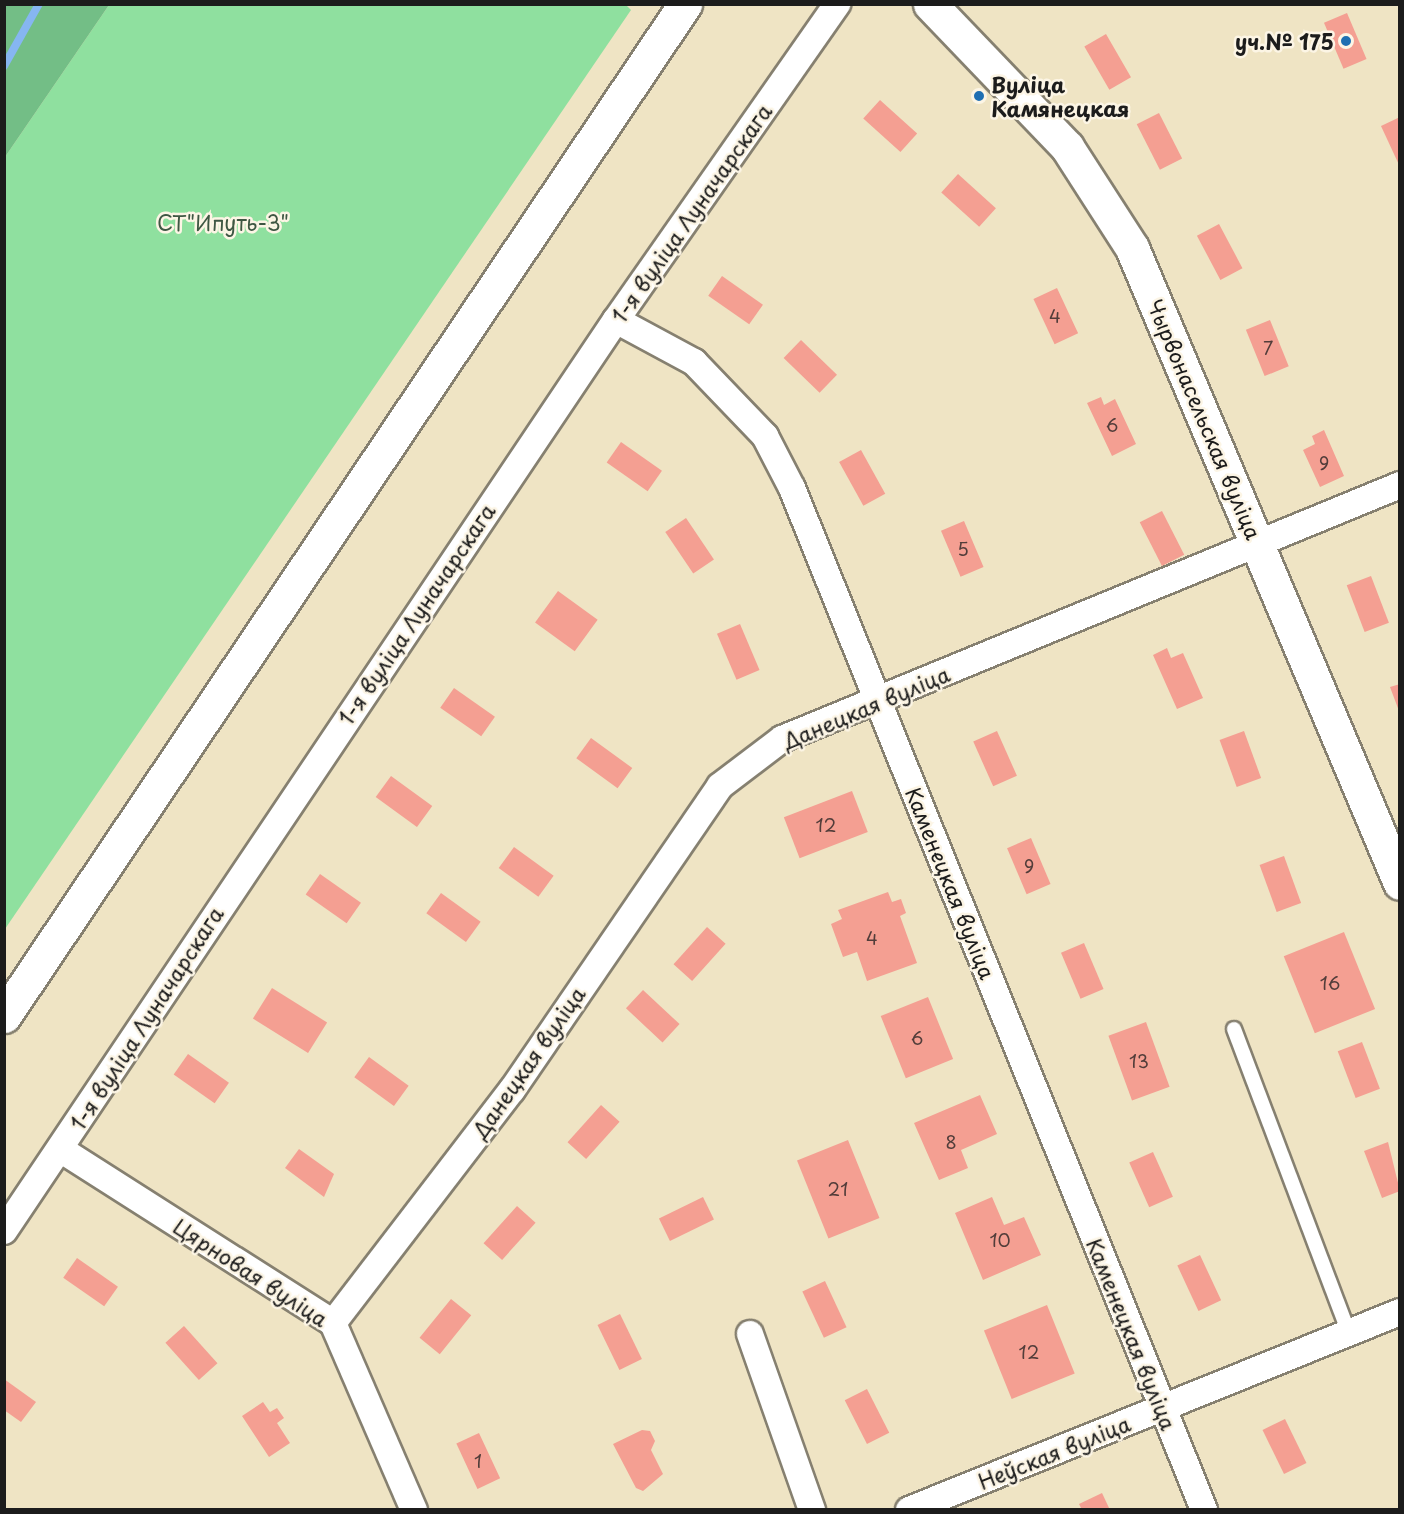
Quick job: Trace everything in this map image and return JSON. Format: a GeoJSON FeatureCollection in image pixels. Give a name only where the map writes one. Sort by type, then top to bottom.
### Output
{"type":"FeatureCollection","features":[{"type":"Feature","properties":{"kind":"street"},"geometry":{"type":"LineString","coordinates":[[4,1016],[685,4]]}},
{"type":"Feature","properties":{"kind":"street","name":"1-я вуліца Луначарскага"},"geometry":{"type":"LineString","coordinates":[[4,1231],[616,320],[837,4]]}},
{"type":"Feature","properties":{"kind":"street","name":"Чырвонасельская вуліца"},"geometry":{"type":"LineString","coordinates":[[930,4],[1067,147],[1132,249],[1260,545],[1400,883]]}},
{"type":"Feature","properties":{"kind":"street","name":"Каменецкая вуліца"},"geometry":{"type":"LineString","coordinates":[[616,320],[694,362],[765,436],[792,488],[1161,1410],[1204,1509]]}},
{"type":"Feature","properties":{"kind":"street","name":"Данецкая вуліца"},"geometry":{"type":"LineString","coordinates":[[333,1323],[512,1090],[720,786],[782,739],[1260,545],[1400,485]]}},
{"type":"Feature","properties":{"kind":"street","name":"Цярновая вуліца"},"geometry":{"type":"LineString","coordinates":[[60,1149],[333,1323],[414,1509]]}},
{"type":"Feature","properties":{"kind":"street","name":"Неўская вуліца"},"geometry":{"type":"LineString","coordinates":[[909,1509],[1161,1410],[1400,1312]]}},
{"type":"Feature","properties":{"kind":"street"},"geometry":{"type":"LineString","coordinates":[[750,1334],[812,1509]]}},
{"type":"Feature","properties":{"kind":"lane"},"geometry":{"type":"LineString","coordinates":[[1234,1029],[1349,1333]]}},
{"type":"Feature","properties":{"kind":"green space"},"geometry":{"type":"Polygon","coordinates":[[[4,5],[109,5],[5,157],[4,5]]]}},
{"type":"Feature","properties":{"kind":"green space","name":"СТ\"Ипуть-3\""},"geometry":{"type":"Polygon","coordinates":[[[109,5],[626,5],[631,10],[5,929],[5,157],[109,5]]]}},
{"type":"Feature","properties":{"kind":"building","name":"уч.№ 175"},"geometry":{"type":"Polygon","coordinates":[[[1347,13],[1367,59],[1344,69],[1324,23],[1347,13]]]}},
{"type":"Feature","properties":{"kind":"building"},"geometry":{"type":"Polygon","coordinates":[[[1106,34],[1131,77],[1109,90],[1084,46],[1106,34]]]}},
{"type":"Feature","properties":{"kind":"building"},"geometry":{"type":"Polygon","coordinates":[[[880,100],[917,133],[900,152],[863,119],[880,100]]]}},
{"type":"Feature","properties":{"kind":"building"},"geometry":{"type":"Polygon","coordinates":[[[1159,113],[1182,158],[1160,170],[1137,124],[1159,113]]]}},
{"type":"Feature","properties":{"kind":"building"},"geometry":{"type":"Polygon","coordinates":[[[1400,117],[1400,167],[1381,126],[1400,117]]]}},
{"type":"Feature","properties":{"kind":"building"},"geometry":{"type":"Polygon","coordinates":[[[958,174],[996,208],[979,227],[941,193],[958,174]]]}},
{"type":"Feature","properties":{"kind":"building"},"geometry":{"type":"Polygon","coordinates":[[[1219,224],[1242,268],[1220,280],[1197,236],[1219,224]]]}},
{"type":"Feature","properties":{"kind":"building"},"geometry":{"type":"Polygon","coordinates":[[[722,276],[763,305],[749,324],[708,296],[722,276]]]}},
{"type":"Feature","properties":{"kind":"building"},"geometry":{"type":"Polygon","coordinates":[[[1057,288],[1078,333],[1055,344],[1033,299],[1057,288]]]}},
{"type":"Feature","properties":{"kind":"building"},"geometry":{"type":"Polygon","coordinates":[[[1270,320],[1289,366],[1265,376],[1246,330],[1270,320]]]}},
{"type":"Feature","properties":{"kind":"building"},"geometry":{"type":"Polygon","coordinates":[[[801,340],[837,375],[820,393],[784,358],[801,340]]]}},
{"type":"Feature","properties":{"kind":"building"},"geometry":{"type":"Polygon","coordinates":[[[1101,397],[1104,405],[1115,399],[1136,444],[1112,456],[1087,403],[1101,397]]]}},
{"type":"Feature","properties":{"kind":"building"},"geometry":{"type":"Polygon","coordinates":[[[1324,430],[1344,476],[1320,487],[1303,450],[1315,444],[1312,436],[1324,430]]]}},
{"type":"Feature","properties":{"kind":"building"},"geometry":{"type":"Polygon","coordinates":[[[621,442],[662,471],[648,491],[607,462],[621,442]]]}},
{"type":"Feature","properties":{"kind":"building"},"geometry":{"type":"Polygon","coordinates":[[[861,450],[885,494],[863,506],[839,462],[861,450]]]}},
{"type":"Feature","properties":{"kind":"building"},"geometry":{"type":"Polygon","coordinates":[[[1162,511],[1184,555],[1162,566],[1140,522],[1162,511]]]}},
{"type":"Feature","properties":{"kind":"building"},"geometry":{"type":"Polygon","coordinates":[[[686,518],[714,559],[693,573],[665,532],[686,518]]]}},
{"type":"Feature","properties":{"kind":"building"},"geometry":{"type":"Polygon","coordinates":[[[964,521],[984,567],[961,577],[941,531],[964,521]]]}},
{"type":"Feature","properties":{"kind":"building"},"geometry":{"type":"Polygon","coordinates":[[[1371,576],[1389,623],[1365,632],[1347,585],[1371,576]]]}},
{"type":"Feature","properties":{"kind":"building"},"geometry":{"type":"Polygon","coordinates":[[[558,591],[598,620],[575,651],[535,623],[558,591]]]}},
{"type":"Feature","properties":{"kind":"building"},"geometry":{"type":"Polygon","coordinates":[[[740,624],[760,670],[737,680],[717,634],[740,624]]]}},
{"type":"Feature","properties":{"kind":"building"},"geometry":{"type":"Polygon","coordinates":[[[1167,648],[1171,658],[1183,653],[1203,698],[1177,709],[1153,655],[1167,648]]]}},
{"type":"Feature","properties":{"kind":"building"},"geometry":{"type":"Polygon","coordinates":[[[1400,684],[1400,711],[1399,711],[1390,687],[1400,684]]]}},
{"type":"Feature","properties":{"kind":"building"},"geometry":{"type":"Polygon","coordinates":[[[454,688],[495,717],[481,736],[440,708],[454,688]]]}},
{"type":"Feature","properties":{"kind":"building"},"geometry":{"type":"Polygon","coordinates":[[[997,731],[1017,776],[993,786],[973,742],[997,731]]]}},
{"type":"Feature","properties":{"kind":"building"},"geometry":{"type":"Polygon","coordinates":[[[1244,731],[1261,778],[1237,787],[1220,740],[1244,731]]]}},
{"type":"Feature","properties":{"kind":"building"},"geometry":{"type":"Polygon","coordinates":[[[591,738],[632,768],[618,788],[576,758],[591,738]]]}},
{"type":"Feature","properties":{"kind":"building"},"geometry":{"type":"Polygon","coordinates":[[[391,776],[432,806],[417,827],[376,797],[391,776]]]}},
{"type":"Feature","properties":{"kind":"building"},"geometry":{"type":"Polygon","coordinates":[[[852,791],[868,832],[800,858],[784,817],[852,791]]]}},
{"type":"Feature","properties":{"kind":"building"},"geometry":{"type":"Polygon","coordinates":[[[1031,838],[1051,884],[1027,894],[1007,848],[1031,838]]]}},
{"type":"Feature","properties":{"kind":"building"},"geometry":{"type":"Polygon","coordinates":[[[514,847],[554,876],[538,897],[499,868],[514,847]]]}},
{"type":"Feature","properties":{"kind":"building"},"geometry":{"type":"Polygon","coordinates":[[[1284,856],[1301,903],[1277,912],[1260,865],[1284,856]]]}},
{"type":"Feature","properties":{"kind":"building"},"geometry":{"type":"Polygon","coordinates":[[[320,874],[361,903],[347,923],[306,894],[320,874]]]}},
{"type":"Feature","properties":{"kind":"building"},"geometry":{"type":"Polygon","coordinates":[[[888,892],[892,902],[901,899],[906,913],[900,916],[917,963],[867,981],[857,952],[843,957],[831,924],[842,919],[838,910],[888,892]]]}},
{"type":"Feature","properties":{"kind":"building"},"geometry":{"type":"Polygon","coordinates":[[[441,893],[481,922],[466,942],[426,913],[441,893]]]}},
{"type":"Feature","properties":{"kind":"building"},"geometry":{"type":"Polygon","coordinates":[[[707,927],[726,944],[692,981],[674,964],[707,927]]]}},
{"type":"Feature","properties":{"kind":"building"},"geometry":{"type":"Polygon","coordinates":[[[1344,932],[1375,1009],[1315,1033],[1284,956],[1344,932]]]}},
{"type":"Feature","properties":{"kind":"building"},"geometry":{"type":"Polygon","coordinates":[[[1084,943],[1104,989],[1081,999],[1061,953],[1084,943]]]}},
{"type":"Feature","properties":{"kind":"building"},"geometry":{"type":"Polygon","coordinates":[[[272,988],[327,1022],[308,1053],[253,1019],[272,988]]]}},
{"type":"Feature","properties":{"kind":"building"},"geometry":{"type":"Polygon","coordinates":[[[643,990],[680,1024],[663,1042],[626,1008],[643,990]]]}},
{"type":"Feature","properties":{"kind":"building"},"geometry":{"type":"Polygon","coordinates":[[[928,997],[953,1059],[906,1078],[881,1016],[928,997]]]}},
{"type":"Feature","properties":{"kind":"building"},"geometry":{"type":"Polygon","coordinates":[[[1146,1022],[1170,1087],[1132,1101],[1108,1036],[1146,1022]]]}},
{"type":"Feature","properties":{"kind":"building"},"geometry":{"type":"Polygon","coordinates":[[[1362,1042],[1380,1089],[1356,1098],[1338,1051],[1362,1042]]]}},
{"type":"Feature","properties":{"kind":"building"},"geometry":{"type":"Polygon","coordinates":[[[188,1054],[229,1083],[215,1103],[174,1074],[188,1054]]]}},
{"type":"Feature","properties":{"kind":"building"},"geometry":{"type":"Polygon","coordinates":[[[369,1057],[409,1086],[394,1106],[354,1077],[369,1057]]]}},
{"type":"Feature","properties":{"kind":"building"},"geometry":{"type":"Polygon","coordinates":[[[980,1095],[997,1134],[961,1150],[968,1168],[939,1180],[914,1123],[980,1095]]]}},
{"type":"Feature","properties":{"kind":"building"},"geometry":{"type":"Polygon","coordinates":[[[601,1105],[620,1122],[586,1159],[568,1142],[601,1105]]]}},
{"type":"Feature","properties":{"kind":"building"},"geometry":{"type":"Polygon","coordinates":[[[848,1140],[879,1218],[828,1238],[797,1161],[848,1140]]]}},
{"type":"Feature","properties":{"kind":"building"},"geometry":{"type":"Polygon","coordinates":[[[1388,1142],[1400,1191],[1382,1198],[1364,1151],[1388,1142]]]}},
{"type":"Feature","properties":{"kind":"building"},"geometry":{"type":"Polygon","coordinates":[[[299,1149],[334,1174],[324,1197],[285,1168],[299,1149]]]}},
{"type":"Feature","properties":{"kind":"building"},"geometry":{"type":"Polygon","coordinates":[[[1153,1152],[1173,1197],[1149,1207],[1129,1163],[1153,1152]]]}},
{"type":"Feature","properties":{"kind":"building"},"geometry":{"type":"Polygon","coordinates":[[[703,1197],[714,1219],[670,1241],[659,1218],[703,1197]]]}},
{"type":"Feature","properties":{"kind":"building"},"geometry":{"type":"Polygon","coordinates":[[[992,1197],[1004,1225],[1024,1217],[1041,1255],[983,1280],[955,1213],[992,1197]]]}},
{"type":"Feature","properties":{"kind":"building"},"geometry":{"type":"Polygon","coordinates":[[[517,1206],[536,1223],[502,1260],[484,1243],[517,1206]]]}},
{"type":"Feature","properties":{"kind":"building"},"geometry":{"type":"Polygon","coordinates":[[[1200,1255],[1221,1300],[1198,1311],[1177,1266],[1200,1255]]]}},
{"type":"Feature","properties":{"kind":"building"},"geometry":{"type":"Polygon","coordinates":[[[77,1258],[118,1287],[104,1306],[63,1278],[77,1258]]]}},
{"type":"Feature","properties":{"kind":"building"},"geometry":{"type":"Polygon","coordinates":[[[825,1281],[847,1327],[824,1338],[802,1292],[825,1281]]]}},
{"type":"Feature","properties":{"kind":"building"},"geometry":{"type":"Polygon","coordinates":[[[451,1299],[471,1315],[440,1354],[420,1338],[451,1299]]]}},
{"type":"Feature","properties":{"kind":"building"},"geometry":{"type":"Polygon","coordinates":[[[1047,1305],[1075,1374],[1012,1399],[984,1330],[1047,1305]]]}},
{"type":"Feature","properties":{"kind":"building"},"geometry":{"type":"Polygon","coordinates":[[[620,1314],[642,1359],[619,1370],[598,1325],[620,1314]]]}},
{"type":"Feature","properties":{"kind":"building"},"geometry":{"type":"Polygon","coordinates":[[[184,1326],[217,1363],[199,1380],[165,1343],[184,1326]]]}},
{"type":"Feature","properties":{"kind":"building"},"geometry":{"type":"Polygon","coordinates":[[[4,1379],[36,1402],[21,1422],[4,1410],[4,1379]]]}},
{"type":"Feature","properties":{"kind":"building"},"geometry":{"type":"Polygon","coordinates":[[[867,1389],[889,1433],[867,1444],[845,1400],[867,1389]]]}},
{"type":"Feature","properties":{"kind":"building"},"geometry":{"type":"Polygon","coordinates":[[[263,1402],[270,1412],[277,1408],[284,1418],[277,1423],[290,1443],[269,1457],[242,1416],[263,1402]]]}},
{"type":"Feature","properties":{"kind":"building"},"geometry":{"type":"Polygon","coordinates":[[[1285,1419],[1306,1463],[1284,1474],[1263,1430],[1285,1419]]]}},
{"type":"Feature","properties":{"kind":"building"},"geometry":{"type":"Polygon","coordinates":[[[642,1430],[650,1431],[655,1441],[651,1450],[663,1474],[643,1491],[636,1488],[613,1444],[642,1430]]]}},
{"type":"Feature","properties":{"kind":"building"},"geometry":{"type":"Polygon","coordinates":[[[479,1433],[500,1478],[477,1489],[456,1444],[479,1433]]]}},
{"type":"Feature","properties":{"kind":"building"},"geometry":{"type":"Polygon","coordinates":[[[1102,1493],[1110,1510],[1082,1510],[1079,1504],[1102,1493]]]}},
{"type":"Feature","properties":{"kind":"waterway"},"geometry":{"type":"LineString","coordinates":[[4,66],[39,4]]}},
{"type":"Feature","properties":{"kind":"place","name":"уч.№ 175"},"geometry":{"type":"Point","coordinates":[1346,41]}},
{"type":"Feature","properties":{"kind":"place","name":"Вуліца Камянецкая"},"geometry":{"type":"Point","coordinates":[979,96]}}]}
